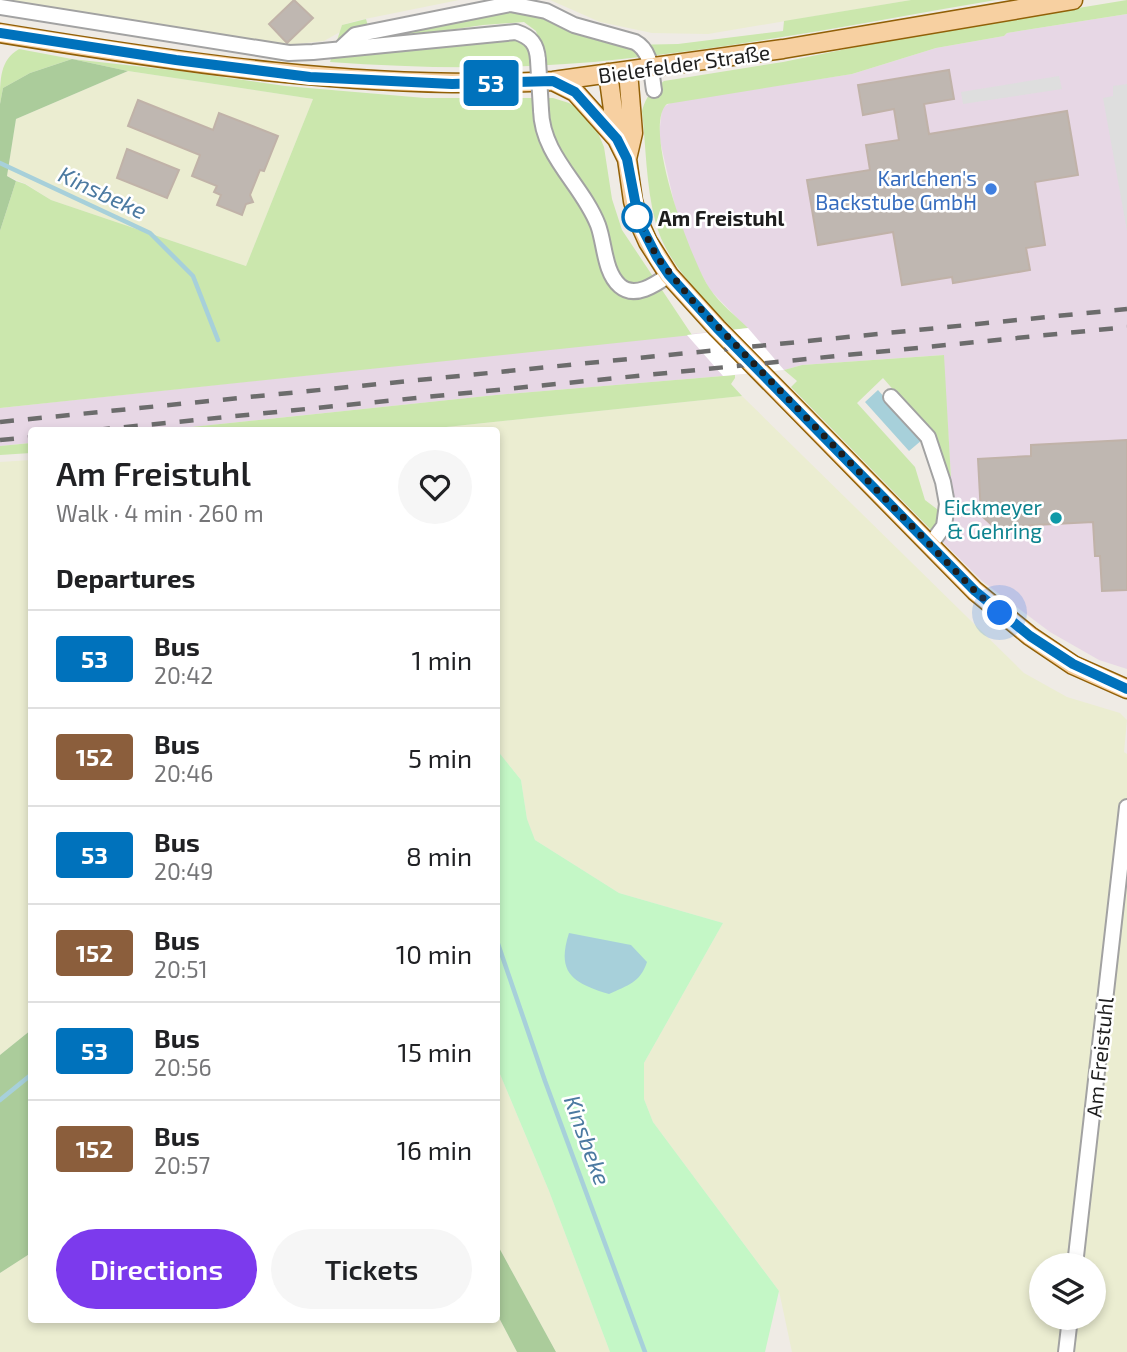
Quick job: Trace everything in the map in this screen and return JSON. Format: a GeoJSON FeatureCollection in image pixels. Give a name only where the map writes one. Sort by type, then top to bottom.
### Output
{"type":"FeatureCollection","features":[{"type":"Feature","properties":{"kind":"main road","name":"Bielefelder Straße"},"geometry":{"type":"LineString","coordinates":[[0,33],[310,77],[452,84],[553,81],[783,49],[1073,0]]}},
{"type":"Feature","properties":{"kind":"main road"},"geometry":{"type":"LineString","coordinates":[[627,159],[633,133],[628,71]]}},
{"type":"Feature","properties":{"kind":"main road"},"geometry":{"type":"LineString","coordinates":[[608,73],[617,139]]}},
{"type":"Feature","properties":{"kind":"main road"},"geometry":{"type":"LineString","coordinates":[[553,81],[575,92],[617,139],[627,159],[639,222],[657,257],[669,275],[717,328],[975,591],[1030,636],[1073,664],[1127,688]]}},
{"type":"Feature","properties":{"kind":"street"},"geometry":{"type":"LineString","coordinates":[[340,49],[355,35],[510,4],[546,11],[574,25],[644,47],[654,90]]}},
{"type":"Feature","properties":{"kind":"street"},"geometry":{"type":"LineString","coordinates":[[0,8],[289,52],[516,32],[527,36],[535,43],[538,60],[543,135],[591,210],[599,227],[609,269],[616,281],[630,291],[643,290],[669,275]]}},
{"type":"Feature","properties":{"kind":"street"},"geometry":{"type":"LineString","coordinates":[[891,397],[928,437],[943,482],[947,504],[944,526],[930,545]]}},
{"type":"Feature","properties":{"kind":"street","name":"Am Freistuhl"},"geometry":{"type":"LineString","coordinates":[[1077,1253],[1127,807]]}},
{"type":"Feature","properties":{"kind":"street"},"geometry":{"type":"LineString","coordinates":[[1066,1352],[1069,1330]]}},
{"type":"Feature","properties":{"kind":"shaded area"},"geometry":{"type":"Polygon","coordinates":[[[1127,14],[1127,669],[1099,660],[1050,632],[982,581],[939,538],[954,522],[943,355],[802,365],[784,370],[496,395],[192,427],[28,427],[28,443],[0,446],[0,408],[747,328],[710,290],[690,253],[676,211],[659,136],[662,108],[672,102],[852,74],[936,48],[1004,36],[1007,33],[1127,14]]]}},
{"type":"Feature","properties":{"kind":"shaded area"},"geometry":{"type":"Polygon","coordinates":[[[1059,76],[1062,89],[963,104],[961,92],[1059,76]]]}},
{"type":"Feature","properties":{"kind":"shaded area"},"geometry":{"type":"Polygon","coordinates":[[[1127,84],[1127,231],[1103,98],[1113,96],[1113,86],[1127,84]]]}},
{"type":"Feature","properties":{"kind":"green space"},"geometry":{"type":"Polygon","coordinates":[[[0,0],[459,0],[355,21],[342,25],[340,32],[324,41],[288,45],[0,0]]]}},
{"type":"Feature","properties":{"kind":"green space"},"geometry":{"type":"Polygon","coordinates":[[[550,0],[911,0],[708,34],[652,33],[600,22],[550,0]]]}},
{"type":"Feature","properties":{"kind":"green space"},"geometry":{"type":"Polygon","coordinates":[[[911,0],[996,0],[763,40],[586,63],[476,67],[330,62],[342,25],[366,19],[370,33],[511,6],[628,45],[678,44],[783,31],[784,21],[911,0]],[[524,22],[483,25],[373,41],[503,37],[523,43],[529,55],[543,54],[536,31],[524,22]]]}},
{"type":"Feature","properties":{"kind":"green space"},"geometry":{"type":"Polygon","coordinates":[[[1127,0],[1127,14],[1007,33],[1004,36],[936,48],[852,74],[667,104],[661,117],[660,139],[664,165],[682,225],[710,289],[748,328],[734,330],[687,280],[667,251],[652,207],[642,111],[650,94],[664,81],[783,62],[919,34],[1127,0]]]}},
{"type":"Feature","properties":{"kind":"green space"},"geometry":{"type":"Polygon","coordinates":[[[19,49],[72,59],[30,73],[3,88],[0,104],[1,79],[5,65],[19,49]]]}},
{"type":"Feature","properties":{"kind":"green space"},"geometry":{"type":"Polygon","coordinates":[[[72,59],[285,86],[425,98],[553,98],[569,103],[587,114],[586,118],[598,133],[604,147],[612,199],[622,230],[692,335],[0,408],[0,231],[16,181],[51,200],[246,266],[313,99],[128,71],[72,59]]]}},
{"type":"Feature","properties":{"kind":"green space"},"geometry":{"type":"Polygon","coordinates":[[[72,59],[128,71],[16,119],[7,176],[16,181],[0,231],[0,104],[3,88],[30,73],[72,59]]]}},
{"type":"Feature","properties":{"kind":"green space"},"geometry":{"type":"Polygon","coordinates":[[[128,71],[313,99],[246,266],[51,200],[7,176],[16,119],[128,71]]]}},
{"type":"Feature","properties":{"kind":"green space"},"geometry":{"type":"Polygon","coordinates":[[[944,355],[951,478],[932,434],[883,378],[857,403],[915,467],[925,500],[954,522],[939,538],[791,387],[797,381],[784,370],[802,365],[944,355]]]}},
{"type":"Feature","properties":{"kind":"green space"},"geometry":{"type":"Polygon","coordinates":[[[735,375],[731,384],[742,396],[447,427],[192,427],[496,395],[735,375]]]}},
{"type":"Feature","properties":{"kind":"green space"},"geometry":{"type":"Polygon","coordinates":[[[742,396],[1024,673],[1067,697],[1120,713],[1127,720],[1124,752],[1127,754],[1127,1352],[792,1352],[779,1291],[653,1122],[644,1099],[644,1063],[723,923],[619,893],[535,840],[527,819],[521,780],[500,754],[500,427],[447,427],[742,396]]]}},
{"type":"Feature","properties":{"kind":"green space"},"geometry":{"type":"Polygon","coordinates":[[[28,443],[28,453],[0,455],[0,446],[28,443]]]}},
{"type":"Feature","properties":{"kind":"green space"},"geometry":{"type":"Polygon","coordinates":[[[28,460],[28,1032],[0,1055],[0,462],[28,460]]]}},
{"type":"Feature","properties":{"kind":"green space"},"geometry":{"type":"Polygon","coordinates":[[[500,754],[521,780],[527,819],[535,840],[619,893],[723,923],[644,1063],[644,1099],[653,1122],[779,1291],[765,1352],[610,1352],[549,1191],[500,1074],[500,754]]]}},
{"type":"Feature","properties":{"kind":"green space"},"geometry":{"type":"Polygon","coordinates":[[[28,1032],[28,1255],[0,1273],[0,1055],[28,1032]]]}},
{"type":"Feature","properties":{"kind":"green space"},"geometry":{"type":"Polygon","coordinates":[[[500,1074],[549,1191],[610,1352],[556,1352],[500,1249],[500,1074]]]}},
{"type":"Feature","properties":{"kind":"green space"},"geometry":{"type":"Polygon","coordinates":[[[500,1249],[556,1352],[517,1352],[500,1320],[500,1249]]]}},
{"type":"Feature","properties":{"kind":"green space"},"geometry":{"type":"Polygon","coordinates":[[[28,1255],[28,1323],[500,1323],[500,1320],[517,1352],[0,1352],[0,1273],[28,1255]]]}},
{"type":"Feature","properties":{"kind":"water"},"geometry":{"type":"Polygon","coordinates":[[[878,390],[922,440],[909,451],[865,402],[878,390]]]}},
{"type":"Feature","properties":{"kind":"water"},"geometry":{"type":"Polygon","coordinates":[[[569,933],[631,945],[647,962],[641,975],[609,994],[577,980],[566,967],[569,933]]]}},
{"type":"Feature","properties":{"kind":"pier"},"geometry":{"type":"Polygon","coordinates":[[[748,328],[784,370],[723,376],[687,335],[748,328]]]}},
{"type":"Feature","properties":{"kind":"building"},"geometry":{"type":"Polygon","coordinates":[[[294,0],[313,18],[287,43],[269,24],[294,0]]]}},
{"type":"Feature","properties":{"kind":"building"},"geometry":{"type":"Polygon","coordinates":[[[949,70],[954,99],[924,104],[929,134],[1067,111],[1078,175],[1035,182],[1045,245],[1026,248],[1030,270],[953,283],[952,277],[902,285],[893,232],[818,245],[807,180],[870,170],[866,145],[899,140],[894,109],[863,115],[858,85],[949,70]]]}},
{"type":"Feature","properties":{"kind":"building"},"geometry":{"type":"Polygon","coordinates":[[[138,100],[213,130],[219,113],[278,136],[264,171],[260,170],[250,195],[253,202],[246,204],[242,215],[217,205],[221,195],[214,192],[217,186],[192,176],[200,155],[128,126],[138,100]]]}},
{"type":"Feature","properties":{"kind":"building"},"geometry":{"type":"Polygon","coordinates":[[[127,149],[179,170],[167,198],[117,178],[127,149]]]}},
{"type":"Feature","properties":{"kind":"building","name":"Eickmeyer & Gehring"},"geometry":{"type":"Polygon","coordinates":[[[1127,440],[1127,590],[1102,591],[1100,556],[1095,556],[1093,522],[994,527],[981,515],[978,459],[1031,456],[1031,445],[1127,440]]]}},
{"type":"Feature","properties":{"kind":"waterway","name":"Kinsbeke"},"geometry":{"type":"LineString","coordinates":[[0,163],[150,233],[193,276],[218,340]]}},
{"type":"Feature","properties":{"kind":"waterway","name":"Kinsbeke"},"geometry":{"type":"LineString","coordinates":[[500,950],[545,1081],[645,1352]]}},
{"type":"Feature","properties":{"kind":"waterway"},"geometry":{"type":"LineString","coordinates":[[0,1100],[28,1077]]}},
{"type":"Feature","properties":{"kind":"railway"},"geometry":{"type":"LineString","coordinates":[[0,422],[1127,309]]}},
{"type":"Feature","properties":{"kind":"railway"},"geometry":{"type":"LineString","coordinates":[[126,427],[1127,327]]}},
{"type":"Feature","properties":{"kind":"railway"},"geometry":{"type":"LineString","coordinates":[[0,440],[28,437]]}},
{"type":"Feature","properties":{"kind":"bus line","name":"53"},"geometry":{"type":"LineString","coordinates":[[0,33],[310,77],[452,84],[553,81],[575,92],[617,139],[627,159],[639,222],[657,257],[669,275],[717,328],[975,591],[1030,636],[1073,664],[1127,689]]}},
{"type":"Feature","properties":{"kind":"place","name":"Karlchen's Backstube GmbH"},"geometry":{"type":"Point","coordinates":[991,189]}},
{"type":"Feature","properties":{"kind":"place","name":"Am Freistuhl"},"geometry":{"type":"Point","coordinates":[637,217]}},
{"type":"Feature","properties":{"kind":"place","name":"Eickmeyer & Gehring"},"geometry":{"type":"Point","coordinates":[1056,518]}},
{"type":"Feature","properties":{"kind":"route"},"geometry":{"type":"LineString","coordinates":[[637,217],[648,242],[669,275],[717,328],[975,591],[1000,613]]}}]}
